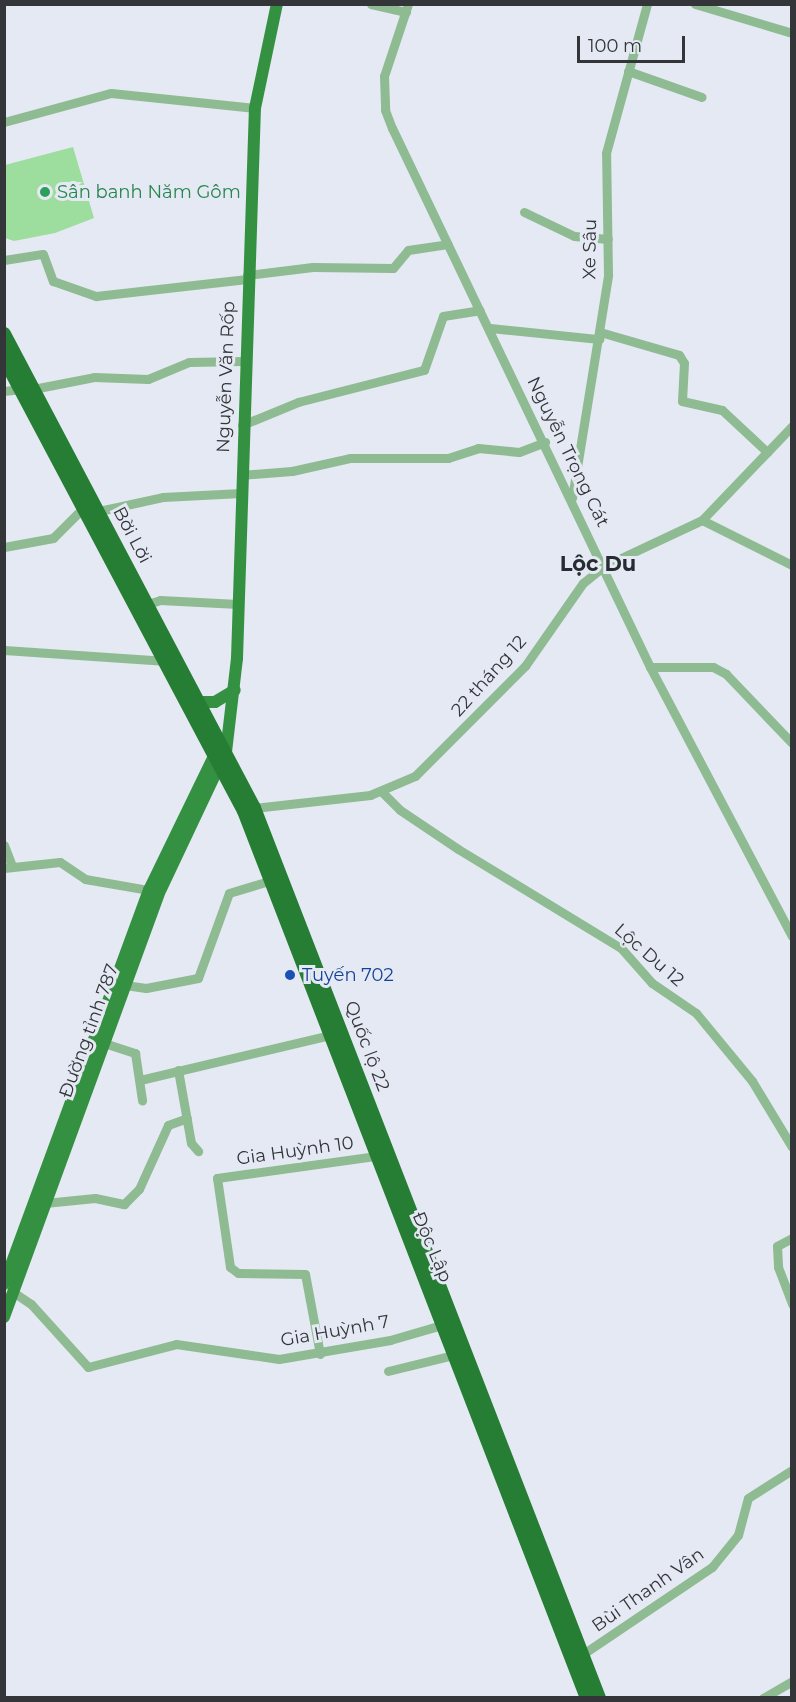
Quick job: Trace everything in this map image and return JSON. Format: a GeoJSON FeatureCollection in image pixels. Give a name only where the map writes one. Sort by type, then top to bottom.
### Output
{"type":"FeatureCollection","features":[{"type":"Feature","properties":{"kind":"highway","name":"Bời Lời"},"geometry":{"type":"LineString","coordinates":[[4,334],[83,508],[220,757]]}},
{"type":"Feature","properties":{"kind":"highway","name":"Bời Lời"},"geometry":{"type":"LineString","coordinates":[[4,358],[27,389],[99,511],[200,702],[220,757]]}},
{"type":"Feature","properties":{"kind":"highway","name":"Quốc lộ 22"},"geometry":{"type":"LineString","coordinates":[[220,757],[249,809],[450,1323]]}},
{"type":"Feature","properties":{"kind":"highway","name":"Độc Lập"},"geometry":{"type":"LineString","coordinates":[[249,809],[272,880],[376,1156],[450,1323],[599,1698]]}},
{"type":"Feature","properties":{"kind":"highway","name":"Độc Lập"},"geometry":{"type":"LineString","coordinates":[[450,1323],[457,1354],[587,1698]]}},
{"type":"Feature","properties":{"kind":"main road","name":"Nguyễn Văn Rốp"},"geometry":{"type":"LineString","coordinates":[[220,757],[235,690],[244,361],[255,108],[277,4]]}},
{"type":"Feature","properties":{"kind":"main road"},"geometry":{"type":"LineString","coordinates":[[200,702],[214,702],[235,690]]}},
{"type":"Feature","properties":{"kind":"main road","name":"Đường tỉnh 787"},"geometry":{"type":"LineString","coordinates":[[4,1317],[9,1288],[149,890],[220,757]]}},
{"type":"Feature","properties":{"kind":"main road","name":"Đường tỉnh 787"},"geometry":{"type":"LineString","coordinates":[[9,1288],[45,1203],[165,880],[220,757]]}},
{"type":"Feature","properties":{"kind":"street"},"geometry":{"type":"LineString","coordinates":[[371,4],[407,8]]}},
{"type":"Feature","properties":{"kind":"street","name":"Xe Sâu"},"geometry":{"type":"LineString","coordinates":[[572,498],[599,336],[608,239],[604,160],[647,4]]}},
{"type":"Feature","properties":{"kind":"street"},"geometry":{"type":"LineString","coordinates":[[695,4],[792,33]]}},
{"type":"Feature","properties":{"kind":"street","name":"Nguyễn Trọng Cát"},"geometry":{"type":"LineString","coordinates":[[407,8],[384,76],[385,110],[572,498],[650,667],[792,936]]}},
{"type":"Feature","properties":{"kind":"street"},"geometry":{"type":"LineString","coordinates":[[628,71],[702,97]]}},
{"type":"Feature","properties":{"kind":"street"},"geometry":{"type":"LineString","coordinates":[[4,122],[111,93],[255,108]]}},
{"type":"Feature","properties":{"kind":"street"},"geometry":{"type":"LineString","coordinates":[[524,212],[574,236],[608,239]]}},
{"type":"Feature","properties":{"kind":"street"},"geometry":{"type":"LineString","coordinates":[[4,260],[43,254],[53,281],[96,296],[313,267],[393,268],[408,250],[448,243]]}},
{"type":"Feature","properties":{"kind":"street"},"geometry":{"type":"LineString","coordinates":[[242,425],[298,402],[424,370],[443,316],[480,310]]}},
{"type":"Feature","properties":{"kind":"street"},"geometry":{"type":"LineString","coordinates":[[490,328],[599,336],[679,355],[684,363],[682,401],[722,410],[767,452]]}},
{"type":"Feature","properties":{"kind":"street"},"geometry":{"type":"LineString","coordinates":[[4,391],[27,389],[94,376],[148,379],[189,362],[244,361]]}},
{"type":"Feature","properties":{"kind":"street","name":"22 tháng 12"},"geometry":{"type":"LineString","coordinates":[[249,809],[382,792],[415,776],[525,666],[573,594],[604,566],[702,520],[792,426]]}},
{"type":"Feature","properties":{"kind":"street"},"geometry":{"type":"LineString","coordinates":[[241,476],[292,471],[350,458],[448,458],[478,448],[519,452],[544,442]]}},
{"type":"Feature","properties":{"kind":"street"},"geometry":{"type":"LineString","coordinates":[[99,511],[163,497],[241,493]]}},
{"type":"Feature","properties":{"kind":"street"},"geometry":{"type":"LineString","coordinates":[[4,547],[53,538],[83,508]]}},
{"type":"Feature","properties":{"kind":"street"},"geometry":{"type":"LineString","coordinates":[[702,520],[792,565]]}},
{"type":"Feature","properties":{"kind":"street"},"geometry":{"type":"LineString","coordinates":[[147,604],[160,600],[238,604]]}},
{"type":"Feature","properties":{"kind":"street"},"geometry":{"type":"LineString","coordinates":[[4,650],[167,661]]}},
{"type":"Feature","properties":{"kind":"street"},"geometry":{"type":"LineString","coordinates":[[650,667],[713,667],[726,674],[792,743]]}},
{"type":"Feature","properties":{"kind":"street","name":"Lộc Du 12"},"geometry":{"type":"LineString","coordinates":[[382,792],[448,842],[621,948],[652,983],[696,1013],[752,1081],[792,1148]]}},
{"type":"Feature","properties":{"kind":"street"},"geometry":{"type":"LineString","coordinates":[[4,845],[8,867],[60,862],[85,879],[149,890]]}},
{"type":"Feature","properties":{"kind":"street"},"geometry":{"type":"LineString","coordinates":[[126,985],[146,988],[198,978],[229,894],[272,880]]}},
{"type":"Feature","properties":{"kind":"street"},"geometry":{"type":"LineString","coordinates":[[140,1080],[330,1035]]}},
{"type":"Feature","properties":{"kind":"street"},"geometry":{"type":"LineString","coordinates":[[104,1043],[135,1053],[142,1100]]}},
{"type":"Feature","properties":{"kind":"street"},"geometry":{"type":"LineString","coordinates":[[178,1070],[191,1143],[198,1151]]}},
{"type":"Feature","properties":{"kind":"street"},"geometry":{"type":"LineString","coordinates":[[45,1203],[95,1198],[124,1204],[139,1189],[168,1125],[187,1118]]}},
{"type":"Feature","properties":{"kind":"street","name":"Gia Huỳnh 10"},"geometry":{"type":"LineString","coordinates":[[320,1354],[305,1274],[238,1273],[230,1267],[217,1178],[376,1156]]}},
{"type":"Feature","properties":{"kind":"street"},"geometry":{"type":"LineString","coordinates":[[792,1238],[777,1246],[792,1304]]}},
{"type":"Feature","properties":{"kind":"street","name":"Gia Huỳnh 7"},"geometry":{"type":"LineString","coordinates":[[9,1288],[31,1304],[88,1367],[176,1344],[279,1359],[320,1354],[450,1323]]}},
{"type":"Feature","properties":{"kind":"street"},"geometry":{"type":"LineString","coordinates":[[388,1371],[457,1354]]}},
{"type":"Feature","properties":{"kind":"street","name":"Bùi Thanh Vân"},"geometry":{"type":"LineString","coordinates":[[583,1654],[712,1567],[738,1535],[748,1498],[792,1470]]}},
{"type":"Feature","properties":{"kind":"street"},"geometry":{"type":"LineString","coordinates":[[764,1698],[792,1681]]}},
{"type":"Feature","properties":{"kind":"green space","name":"Sân banh Năm Gôm"},"geometry":{"type":"Polygon","coordinates":[[[73,147],[94,218],[55,233],[14,241],[5,238],[5,165],[73,147]]]}},
{"type":"Feature","properties":{"kind":"place","name":"Sân banh Năm Gôm"},"geometry":{"type":"Point","coordinates":[45,192]}},
{"type":"Feature","properties":{"kind":"place","name":"Tuyến 702"},"geometry":{"type":"Point","coordinates":[290,975]}},
{"type":"Feature","properties":{"kind":"district","name":"Lộc Du"},"geometry":{"type":"Point","coordinates":[598,564]}}]}
